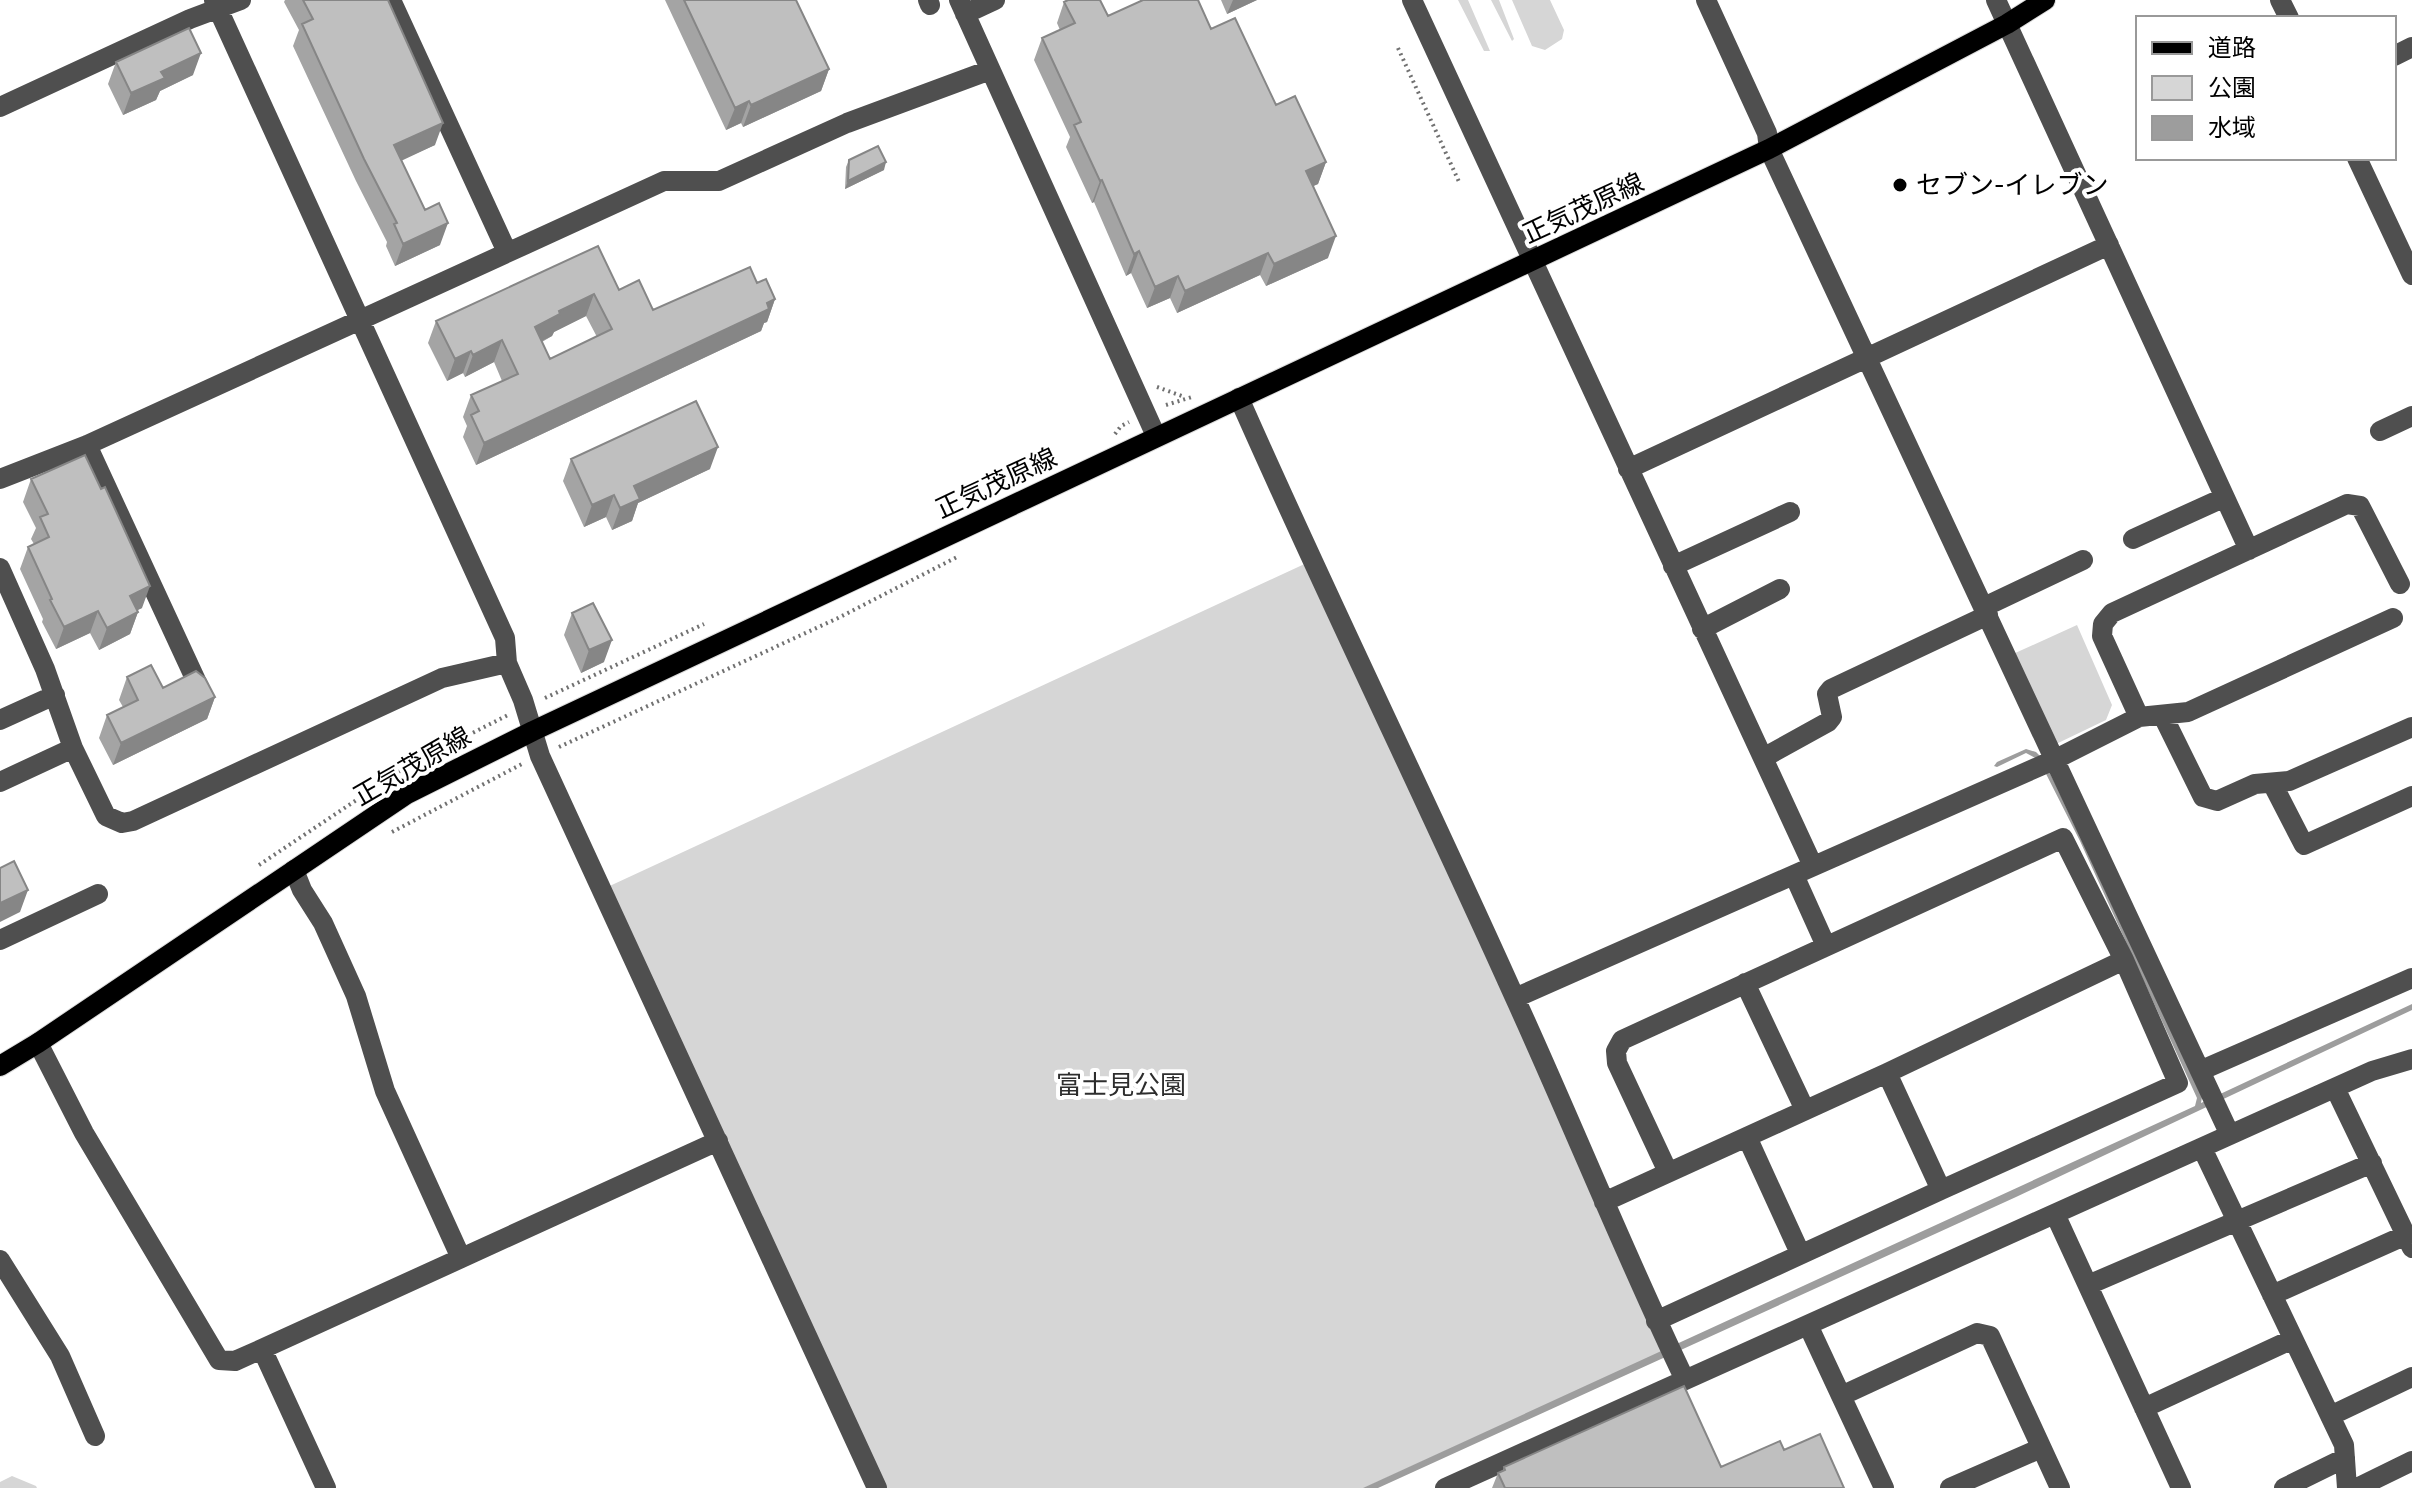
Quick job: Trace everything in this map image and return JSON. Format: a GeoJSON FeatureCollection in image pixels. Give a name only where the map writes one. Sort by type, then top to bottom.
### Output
{"type":"FeatureCollection","features":[{"type":"Feature","properties":{"kind":"main road","name":"正気茂原線"},"geometry":{"type":"LineString","coordinates":[[0,1066],[407,794],[533,731],[1769,149],[2007,24],[2045,0]]}},
{"type":"Feature","properties":{"kind":"street"},"geometry":{"type":"LineString","coordinates":[[0,107],[216,4],[241,0]]}},
{"type":"Feature","properties":{"kind":"street"},"geometry":{"type":"LineString","coordinates":[[391,0],[507,252]]}},
{"type":"Feature","properties":{"kind":"street"},"geometry":{"type":"LineString","coordinates":[[995,0],[962,7],[1156,436]]}},
{"type":"Feature","properties":{"kind":"street"},"geometry":{"type":"LineString","coordinates":[[1412,0],[1763,758],[1804,870],[1826,946]]}},
{"type":"Feature","properties":{"kind":"street"},"geometry":{"type":"LineString","coordinates":[[1706,0],[1767,133],[1769,149],[2230,1135]]}},
{"type":"Feature","properties":{"kind":"street"},"geometry":{"type":"LineString","coordinates":[[1996,0],[2249,550]]}},
{"type":"Feature","properties":{"kind":"street"},"geometry":{"type":"LineString","coordinates":[[216,4],[505,638],[507,663],[523,700],[540,756],[877,1488]]}},
{"type":"Feature","properties":{"kind":"street"},"geometry":{"type":"LineString","coordinates":[[0,479],[87,445],[664,181],[719,181],[847,123],[990,70]]}},
{"type":"Feature","properties":{"kind":"street"},"geometry":{"type":"LineString","coordinates":[[2358,160],[2412,275]]}},
{"type":"Feature","properties":{"kind":"street"},"geometry":{"type":"LineString","coordinates":[[1628,469],[2109,245]]}},
{"type":"Feature","properties":{"kind":"street"},"geometry":{"type":"LineString","coordinates":[[1239,398],[1311,561],[1515,998],[1656,1321],[1685,1380]]}},
{"type":"Feature","properties":{"kind":"street"},"geometry":{"type":"LineString","coordinates":[[2380,431],[2412,416]]}},
{"type":"Feature","properties":{"kind":"street"},"geometry":{"type":"LineString","coordinates":[[87,445],[199,687]]}},
{"type":"Feature","properties":{"kind":"street"},"geometry":{"type":"LineString","coordinates":[[2133,539],[2223,498]]}},
{"type":"Feature","properties":{"kind":"street"},"geometry":{"type":"LineString","coordinates":[[2139,717],[2102,636],[2103,624],[2112,613],[2347,504],[2360,506],[2400,584]]}},
{"type":"Feature","properties":{"kind":"street"},"geometry":{"type":"LineString","coordinates":[[1673,566],[1790,512]]}},
{"type":"Feature","properties":{"kind":"street"},"geometry":{"type":"LineString","coordinates":[[1763,758],[1828,722],[1832,717],[1827,694],[1831,689],[2083,560]]}},
{"type":"Feature","properties":{"kind":"street"},"geometry":{"type":"LineString","coordinates":[[0,568],[55,695],[73,748],[106,816],[122,823],[133,821],[442,678],[507,663]]}},
{"type":"Feature","properties":{"kind":"street"},"geometry":{"type":"LineString","coordinates":[[1702,629],[1780,589]]}},
{"type":"Feature","properties":{"kind":"street"},"geometry":{"type":"LineString","coordinates":[[1515,998],[2056,759],[2139,717],[2188,712],[2393,618]]}},
{"type":"Feature","properties":{"kind":"street"},"geometry":{"type":"LineString","coordinates":[[0,720],[55,695]]}},
{"type":"Feature","properties":{"kind":"street"},"geometry":{"type":"LineString","coordinates":[[2163,716],[2203,797],[2217,801],[2255,784],[2289,781],[2412,727]]}},
{"type":"Feature","properties":{"kind":"street"},"geometry":{"type":"LineString","coordinates":[[0,782],[73,748]]}},
{"type":"Feature","properties":{"kind":"street"},"geometry":{"type":"LineString","coordinates":[[2272,783],[2304,845],[2412,796]]}},
{"type":"Feature","properties":{"kind":"street"},"geometry":{"type":"LineString","coordinates":[[1656,1321],[2178,1083],[2124,960],[2063,838],[1622,1040],[1616,1051],[1617,1063],[1668,1172]]}},
{"type":"Feature","properties":{"kind":"street"},"geometry":{"type":"LineString","coordinates":[[294,870],[302,890],[323,923],[356,996],[385,1091],[461,1258]]}},
{"type":"Feature","properties":{"kind":"street"},"geometry":{"type":"LineString","coordinates":[[0,940],[98,894]]}},
{"type":"Feature","properties":{"kind":"street"},"geometry":{"type":"LineString","coordinates":[[1604,1202],[1887,1073],[2124,960]]}},
{"type":"Feature","properties":{"kind":"street"},"geometry":{"type":"LineString","coordinates":[[2202,1070],[2412,978]]}},
{"type":"Feature","properties":{"kind":"street"},"geometry":{"type":"LineString","coordinates":[[1745,983],[1805,1110]]}},
{"type":"Feature","properties":{"kind":"street"},"geometry":{"type":"LineString","coordinates":[[38,1043],[84,1133],[219,1360],[235,1361],[718,1141]]}},
{"type":"Feature","properties":{"kind":"street"},"geometry":{"type":"LineString","coordinates":[[1445,1488],[2372,1071],[2412,1059]]}},
{"type":"Feature","properties":{"kind":"street"},"geometry":{"type":"LineString","coordinates":[[1887,1073],[1941,1190]]}},
{"type":"Feature","properties":{"kind":"street"},"geometry":{"type":"LineString","coordinates":[[2272,1295],[2409,1241],[2335,1088]]}},
{"type":"Feature","properties":{"kind":"street"},"geometry":{"type":"LineString","coordinates":[[1747,1137],[1800,1253]]}},
{"type":"Feature","properties":{"kind":"street"},"geometry":{"type":"LineString","coordinates":[[2202,1148],[2344,1445],[2347,1488]]}},
{"type":"Feature","properties":{"kind":"street"},"geometry":{"type":"LineString","coordinates":[[2088,1285],[2372,1163]]}},
{"type":"Feature","properties":{"kind":"street"},"geometry":{"type":"LineString","coordinates":[[2055,1214],[2181,1488]]}},
{"type":"Feature","properties":{"kind":"street"},"geometry":{"type":"LineString","coordinates":[[0,1260],[60,1356],[95,1436]]}},
{"type":"Feature","properties":{"kind":"street"},"geometry":{"type":"LineString","coordinates":[[1808,1325],[1884,1488]]}},
{"type":"Feature","properties":{"kind":"street"},"geometry":{"type":"LineString","coordinates":[[1841,1396],[1977,1333],[1990,1336],[2060,1488]]}},
{"type":"Feature","properties":{"kind":"street"},"geometry":{"type":"LineString","coordinates":[[2144,1408],[2293,1339]]}},
{"type":"Feature","properties":{"kind":"street"},"geometry":{"type":"LineString","coordinates":[[262,1349],[326,1488]]}},
{"type":"Feature","properties":{"kind":"street"},"geometry":{"type":"LineString","coordinates":[[2330,1416],[2412,1377]]}},
{"type":"Feature","properties":{"kind":"street"},"geometry":{"type":"LineString","coordinates":[[1950,1488],[2041,1448]]}},
{"type":"Feature","properties":{"kind":"street"},"geometry":{"type":"LineString","coordinates":[[2284,1488],[2345,1458]]}},
{"type":"Feature","properties":{"kind":"street"},"geometry":{"type":"LineString","coordinates":[[2357,1488],[2412,1461]]}},
{"type":"Feature","properties":{"kind":"path"},"geometry":{"type":"LineString","coordinates":[[1398,48],[1460,184]]}},
{"type":"Feature","properties":{"kind":"path"},"geometry":{"type":"LineString","coordinates":[[392,832],[540,756],[838,618],[963,554]]}},
{"type":"Feature","properties":{"kind":"green space"},"geometry":{"type":"Polygon","coordinates":[[[1458,0],[1468,0],[1490,51],[1484,51],[1458,0]]]}},
{"type":"Feature","properties":{"kind":"green space"},"geometry":{"type":"Polygon","coordinates":[[[1491,0],[1499,0],[1514,39],[1512,41],[1491,0]]]}},
{"type":"Feature","properties":{"kind":"green space"},"geometry":{"type":"Polygon","coordinates":[[[1512,0],[1550,0],[1564,30],[1562,39],[1545,50],[1532,46],[1512,0]]]}},
{"type":"Feature","properties":{"kind":"green space","name":"富士見公園"},"geometry":{"type":"Polygon","coordinates":[[[1311,561],[1670,1348],[1364,1488],[877,1488],[601,890],[1311,561]]]}},
{"type":"Feature","properties":{"kind":"green space"},"geometry":{"type":"Polygon","coordinates":[[[2077,625],[2112,705],[2106,720],[2056,744],[2013,654],[2077,625]]]}},
{"type":"Feature","properties":{"kind":"green space"},"geometry":{"type":"Polygon","coordinates":[[[12,1476],[37,1488],[0,1488],[0,1482],[12,1476]]]}},
{"type":"Feature","properties":{"kind":"water"},"geometry":{"type":"Polygon","coordinates":[[[2026,749],[2036,752],[2044,760],[2202,1097],[2201,1103],[2412,1004],[2412,1010],[2016,1197],[1378,1488],[1363,1488],[2195,1106],[2197,1098],[2080,841],[2039,760],[2026,753],[1994,766],[2026,749]]]}},
{"type":"Feature","properties":{"kind":"building"},"geometry":{"type":"Polygon","coordinates":[[[303,0],[388,0],[443,123],[394,145],[425,210],[439,203],[448,223],[403,244],[394,224],[397,223],[302,24],[313,19],[303,0]]]}},
{"type":"Feature","properties":{"kind":"building"},"geometry":{"type":"Polygon","coordinates":[[[684,0],[796,0],[829,69],[751,105],[749,101],[735,108],[684,0]]]}},
{"type":"Feature","properties":{"kind":"building"},"geometry":{"type":"Polygon","coordinates":[[[1100,0],[1108,16],[1143,0],[1198,0],[1211,29],[1235,18],[1276,105],[1295,96],[1326,162],[1306,171],[1336,236],[1274,264],[1268,253],[1185,291],[1178,276],[1155,287],[1139,251],[1134,254],[1074,125],[1081,122],[1042,38],[1075,23],[1064,2],[1100,0]]]}},
{"type":"Feature","properties":{"kind":"building"},"geometry":{"type":"Polygon","coordinates":[[[189,28],[201,53],[161,72],[165,78],[131,93],[116,62],[189,28]]]}},
{"type":"Feature","properties":{"kind":"building"},"geometry":{"type":"Polygon","coordinates":[[[878,146],[886,162],[848,181],[849,160],[878,146]]]}},
{"type":"Feature","properties":{"kind":"building"},"geometry":{"type":"Polygon","coordinates":[[[598,246],[619,290],[639,280],[653,310],[750,267],[757,283],[766,279],[775,299],[767,303],[769,309],[484,443],[471,415],[479,411],[471,395],[518,374],[502,340],[473,355],[471,351],[455,359],[436,321],[598,246]],[[594,294],[535,327],[550,359],[612,329],[594,294]]]}},
{"type":"Feature","properties":{"kind":"building"},"geometry":{"type":"Polygon","coordinates":[[[696,401],[718,447],[634,486],[640,499],[620,508],[614,495],[592,505],[571,459],[696,401]]]}},
{"type":"Feature","properties":{"kind":"building"},"geometry":{"type":"Polygon","coordinates":[[[85,455],[101,489],[105,487],[150,586],[130,596],[138,612],[107,628],[98,611],[64,627],[28,547],[49,537],[40,517],[48,514],[31,479],[85,455]]]}},
{"type":"Feature","properties":{"kind":"building"},"geometry":{"type":"Polygon","coordinates":[[[593,603],[612,640],[589,650],[572,613],[593,603]]]}},
{"type":"Feature","properties":{"kind":"building"},"geometry":{"type":"Polygon","coordinates":[[[151,665],[163,688],[196,671],[205,678],[215,697],[121,743],[107,715],[138,700],[127,677],[151,665]]]}},
{"type":"Feature","properties":{"kind":"building"},"geometry":{"type":"Polygon","coordinates":[[[14,861],[28,890],[0,903],[0,868],[14,861]]]}},
{"type":"Feature","properties":{"kind":"building"},"geometry":{"type":"Polygon","coordinates":[[[1684,1386],[1721,1467],[1780,1441],[1784,1450],[1820,1434],[1844,1488],[1505,1488],[1498,1473],[1505,1470],[1504,1467],[1684,1386]]]}},
{"type":"Feature","properties":{"kind":"place","name":"セブン-イレブン"},"geometry":{"type":"Point","coordinates":[1900,185]}}]}
